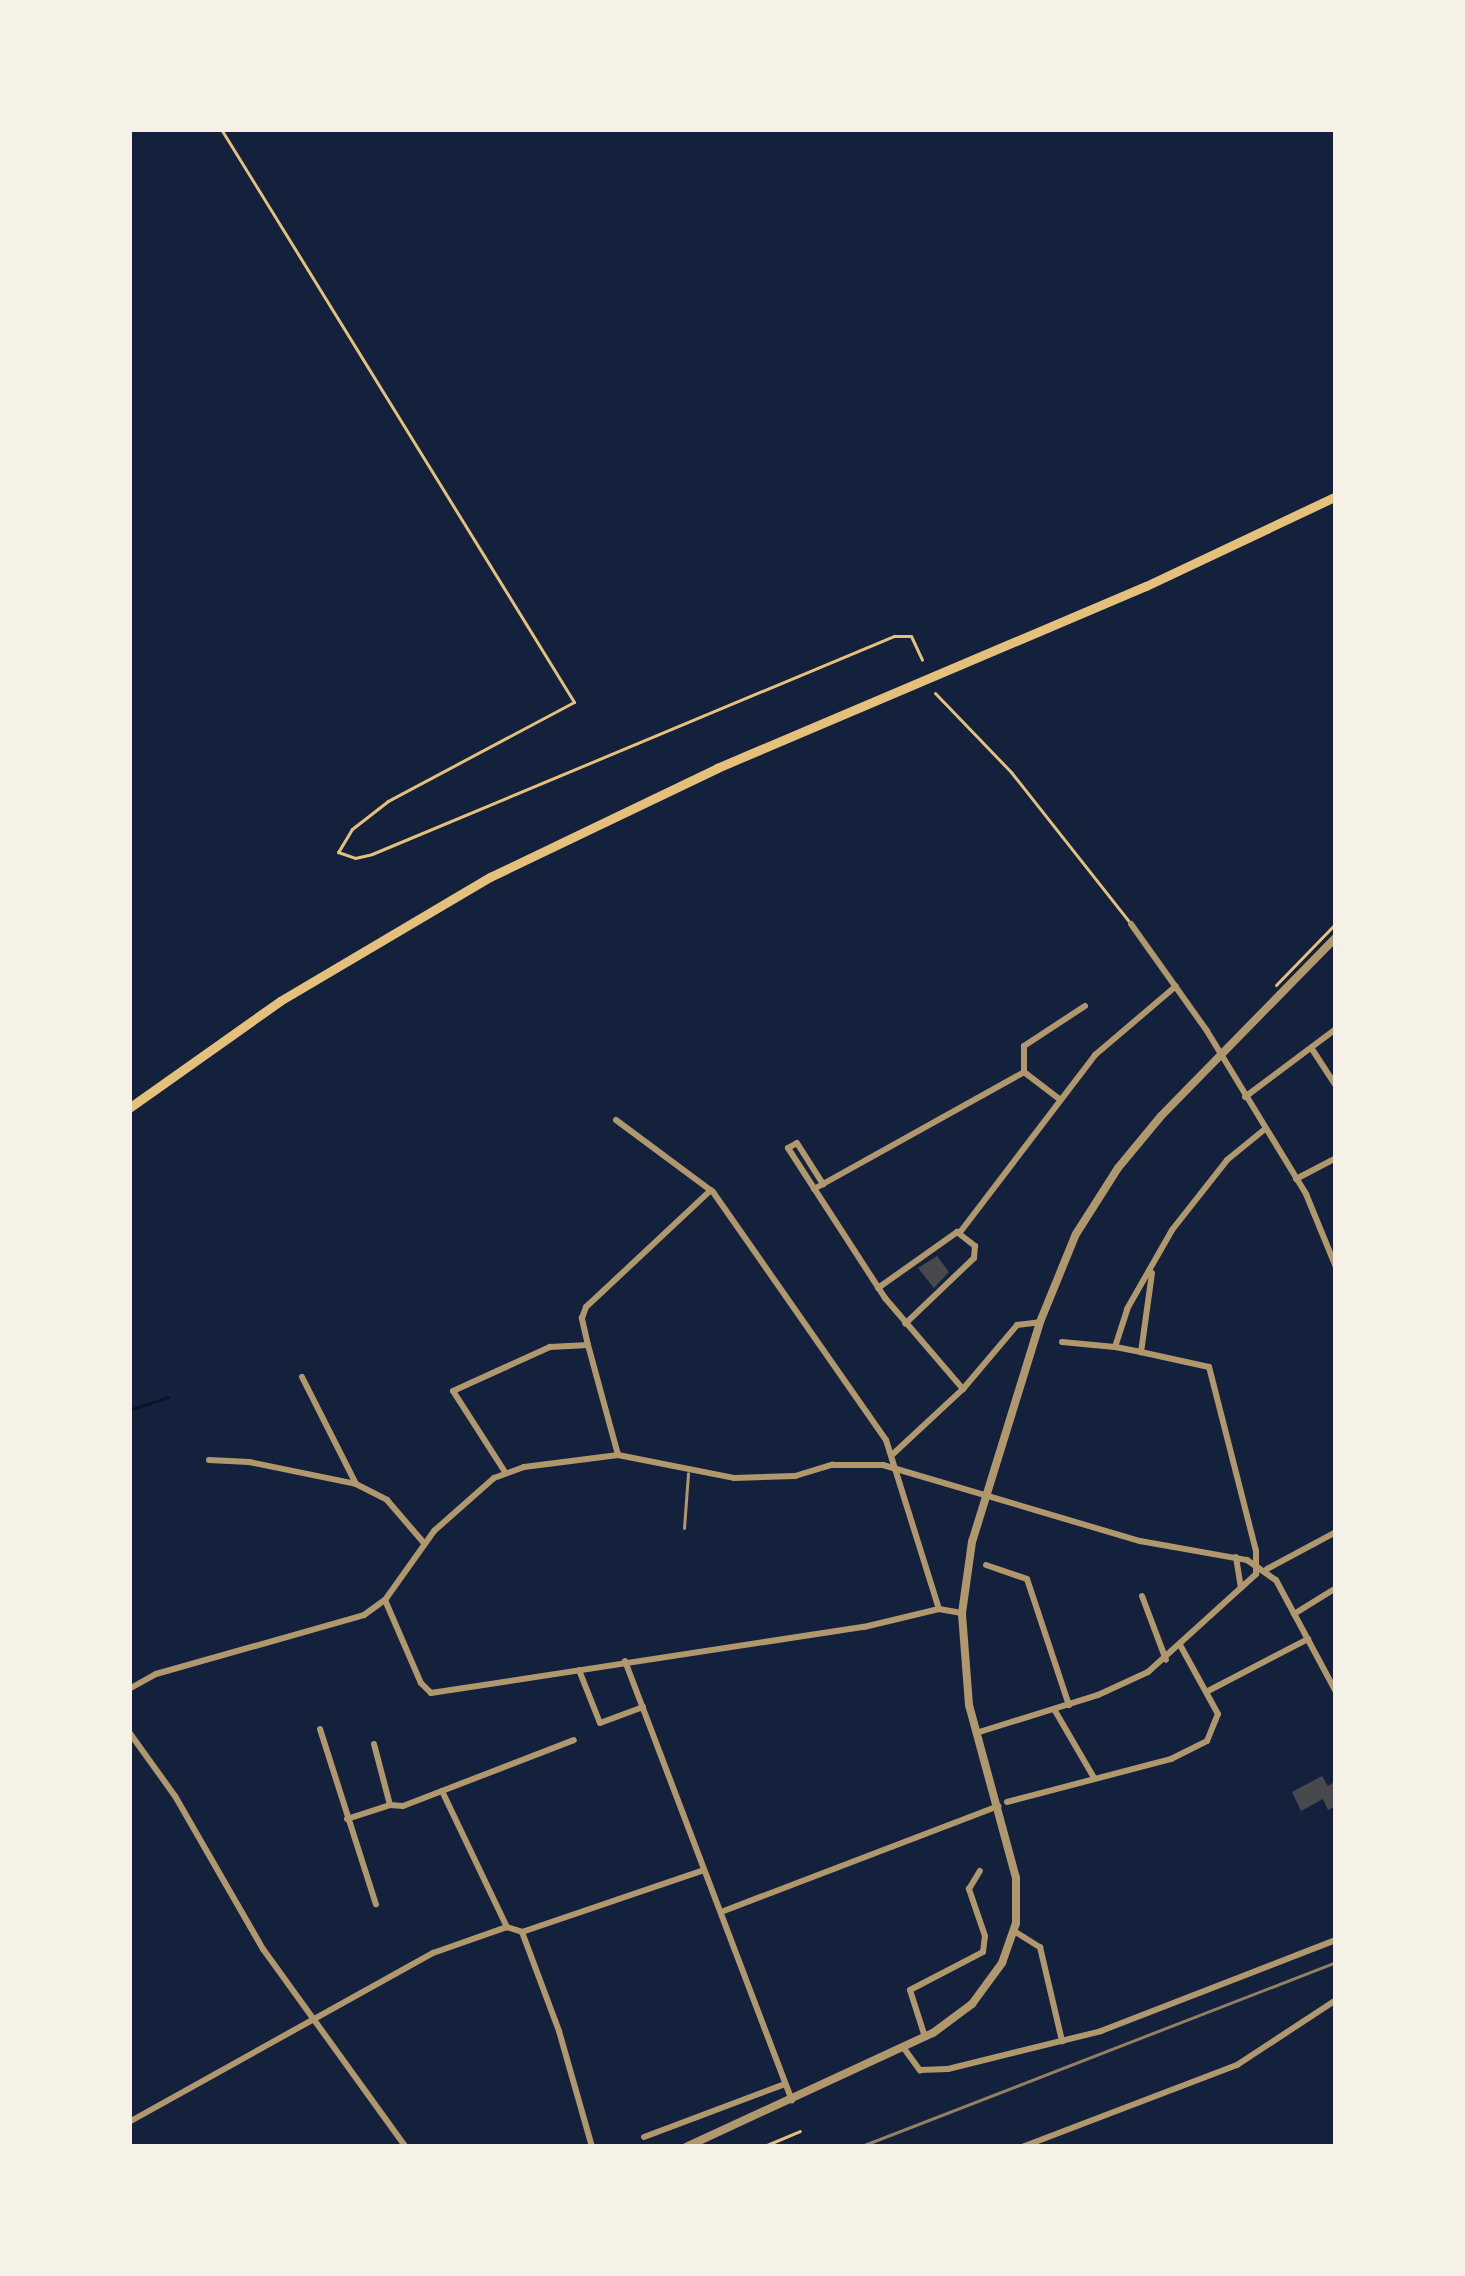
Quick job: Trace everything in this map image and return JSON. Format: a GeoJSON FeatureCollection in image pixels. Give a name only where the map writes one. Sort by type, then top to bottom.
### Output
{"type":"FeatureCollection","features":[{"type":"Feature","properties":{"kind":"main road"},"geometry":{"type":"LineString","coordinates":[[129,1108],[280,1001],[490,877],[717,768],[1218,554],[1336,496]]}},
{"type":"Feature","properties":{"kind":"street"},"geometry":{"type":"LineString","coordinates":[[1131,925],[1177,986],[1296,1178],[1336,1267]]}},
{"type":"Feature","properties":{"kind":"street"},"geometry":{"type":"LineString","coordinates":[[686,2147],[925,2037],[980,1996],[1002,1964],[1014,1931],[1016,1878],[1002,1804],[976,1733],[964,1672],[962,1613],[970,1550],[1040,1322],[1070,1245],[1099,1194],[1139,1142],[1336,937]]}},
{"type":"Feature","properties":{"kind":"street"},"geometry":{"type":"LineString","coordinates":[[878,1288],[961,1232],[1058,1098],[1116,1034],[1177,986]]}},
{"type":"Feature","properties":{"kind":"street"},"geometry":{"type":"LineString","coordinates":[[1024,1072],[1024,1046],[1085,1006]]}},
{"type":"Feature","properties":{"kind":"street"},"geometry":{"type":"LineString","coordinates":[[1245,1097],[1336,1029]]}},
{"type":"Feature","properties":{"kind":"street"},"geometry":{"type":"LineString","coordinates":[[1312,1049],[1336,1086]]}},
{"type":"Feature","properties":{"kind":"street"},"geometry":{"type":"LineString","coordinates":[[1024,1072],[1058,1098]]}},
{"type":"Feature","properties":{"kind":"street"},"geometry":{"type":"LineString","coordinates":[[819,1187],[1024,1072]]}},
{"type":"Feature","properties":{"kind":"street"},"geometry":{"type":"LineString","coordinates":[[616,1120],[711,1190],[893,1454],[939,1609]]}},
{"type":"Feature","properties":{"kind":"street"},"geometry":{"type":"LineString","coordinates":[[1115,1347],[1127,1309],[1189,1207],[1234,1153],[1265,1129]]}},
{"type":"Feature","properties":{"kind":"street"},"geometry":{"type":"LineString","coordinates":[[819,1187],[788,1148],[796,1143],[878,1288],[963,1389]]}},
{"type":"Feature","properties":{"kind":"street"},"geometry":{"type":"LineString","coordinates":[[1296,1178],[1336,1158]]}},
{"type":"Feature","properties":{"kind":"street"},"geometry":{"type":"LineString","coordinates":[[618,1455],[582,1322],[586,1307],[711,1190]]}},
{"type":"Feature","properties":{"kind":"street"},"geometry":{"type":"LineString","coordinates":[[905,1324],[975,1257],[976,1248],[961,1232]]}},
{"type":"Feature","properties":{"kind":"street"},"geometry":{"type":"LineString","coordinates":[[1141,1352],[1152,1273]]}},
{"type":"Feature","properties":{"kind":"street"},"geometry":{"type":"LineString","coordinates":[[893,1454],[963,1389],[1017,1325],[1040,1322]]}},
{"type":"Feature","properties":{"kind":"street"},"geometry":{"type":"LineString","coordinates":[[976,1733],[1115,1689],[1166,1660],[1210,1611],[1254,1578],[1258,1564],[1209,1366],[1115,1347],[1062,1342]]}},
{"type":"Feature","properties":{"kind":"street"},"geometry":{"type":"LineString","coordinates":[[506,1472],[453,1391],[546,1348],[588,1345]]}},
{"type":"Feature","properties":{"kind":"street"},"geometry":{"type":"LineString","coordinates":[[302,1378],[356,1484]]}},
{"type":"Feature","properties":{"kind":"street"},"geometry":{"type":"LineString","coordinates":[[130,1687],[156,1674],[358,1618],[385,1600],[424,1543],[461,1505],[506,1472],[618,1455],[740,1479],[795,1476],[832,1465],[898,1469],[1140,1540],[1237,1557],[1267,1569],[1336,1692]]}},
{"type":"Feature","properties":{"kind":"street"},"geometry":{"type":"LineString","coordinates":[[209,1460],[254,1463],[356,1484],[386,1500],[424,1543]]}},
{"type":"Feature","properties":{"kind":"street"},"geometry":{"type":"LineString","coordinates":[[1267,1569],[1336,1532]]}},
{"type":"Feature","properties":{"kind":"street"},"geometry":{"type":"LineString","coordinates":[[1237,1557],[1241,1588]]}},
{"type":"Feature","properties":{"kind":"street"},"geometry":{"type":"LineString","coordinates":[[986,1565],[1027,1579],[1069,1705]]}},
{"type":"Feature","properties":{"kind":"street"},"geometry":{"type":"LineString","coordinates":[[1294,1614],[1336,1588]]}},
{"type":"Feature","properties":{"kind":"street"},"geometry":{"type":"LineString","coordinates":[[1142,1596],[1166,1660]]}},
{"type":"Feature","properties":{"kind":"street"},"geometry":{"type":"LineString","coordinates":[[385,1600],[429,1692],[864,1628],[939,1609],[962,1613]]}},
{"type":"Feature","properties":{"kind":"street"},"geometry":{"type":"LineString","coordinates":[[1208,1691],[1308,1639]]}},
{"type":"Feature","properties":{"kind":"street"},"geometry":{"type":"LineString","coordinates":[[720,1912],[1002,1804],[1093,1776],[1171,1759],[1204,1744],[1218,1721],[1208,1691],[1180,1645]]}},
{"type":"Feature","properties":{"kind":"street"},"geometry":{"type":"LineString","coordinates":[[625,1660],[792,2100]]}},
{"type":"Feature","properties":{"kind":"street"},"geometry":{"type":"LineString","coordinates":[[579,1670],[600,1724],[643,1707]]}},
{"type":"Feature","properties":{"kind":"street"},"geometry":{"type":"LineString","coordinates":[[1054,1709],[1093,1776]]}},
{"type":"Feature","properties":{"kind":"street"},"geometry":{"type":"LineString","coordinates":[[320,1729],[376,1904]]}},
{"type":"Feature","properties":{"kind":"street"},"geometry":{"type":"LineString","coordinates":[[129,1732],[172,1791],[239,1913],[406,2147]]}},
{"type":"Feature","properties":{"kind":"street"},"geometry":{"type":"LineString","coordinates":[[347,1819],[390,1805],[399,1808],[574,1740]]}},
{"type":"Feature","properties":{"kind":"street"},"geometry":{"type":"LineString","coordinates":[[374,1744],[390,1805]]}},
{"type":"Feature","properties":{"kind":"street"},"geometry":{"type":"LineString","coordinates":[[442,1791],[506,1927]]}},
{"type":"Feature","properties":{"kind":"street"},"geometry":{"type":"LineString","coordinates":[[129,2122],[314,2024],[425,1958],[506,1927],[522,1932],[704,1870]]}},
{"type":"Feature","properties":{"kind":"street"},"geometry":{"type":"LineString","coordinates":[[925,2037],[910,1990],[983,1952],[986,1936],[969,1888],[980,1871]]}},
{"type":"Feature","properties":{"kind":"street"},"geometry":{"type":"LineString","coordinates":[[1014,1931],[1039,1944],[1062,2041]]}},
{"type":"Feature","properties":{"kind":"street"},"geometry":{"type":"LineString","coordinates":[[522,1932],[556,2024],[592,2147]]}},
{"type":"Feature","properties":{"kind":"street"},"geometry":{"type":"LineString","coordinates":[[903,2047],[915,2067],[931,2072],[1062,2041],[1336,1940]]}},
{"type":"Feature","properties":{"kind":"street"},"geometry":{"type":"LineString","coordinates":[[1022,2147],[1237,2065],[1336,2000]]}},
{"type":"Feature","properties":{"kind":"street"},"geometry":{"type":"LineString","coordinates":[[644,2137],[785,2084]]}},
{"type":"Feature","properties":{"kind":"lane"},"geometry":{"type":"LineString","coordinates":[[684,1528],[688,1472]]}},
{"type":"Feature","properties":{"kind":"path"},"geometry":{"type":"LineString","coordinates":[[231,129],[222,131],[574,702],[383,804],[347,834],[338,852],[355,858],[372,854],[894,636],[911,635],[922,660]]}},
{"type":"Feature","properties":{"kind":"path"},"geometry":{"type":"LineString","coordinates":[[935,693],[1011,772],[1131,925]]}},
{"type":"Feature","properties":{"kind":"path"},"geometry":{"type":"LineString","coordinates":[[1269,992],[1336,922]]}},
{"type":"Feature","properties":{"kind":"path"},"geometry":{"type":"LineString","coordinates":[[762,2147],[800,2131]]}},
{"type":"Feature","properties":{"kind":"building"},"geometry":{"type":"Polygon","coordinates":[[[937,1256],[949,1272],[934,1288],[918,1268],[937,1256]]]}},
{"type":"Feature","properties":{"kind":"building"},"geometry":{"type":"Polygon","coordinates":[[[1322,1776],[1328,1786],[1336,1781],[1336,1806],[1328,1810],[1323,1799],[1301,1811],[1292,1792],[1322,1776]]]}},
{"type":"Feature","properties":{"kind":"waterway"},"geometry":{"type":"LineString","coordinates":[[129,1410],[168,1397]]}},
{"type":"Feature","properties":{"kind":"railway"},"geometry":{"type":"LineString","coordinates":[[859,2147],[1336,1962]]}}]}
